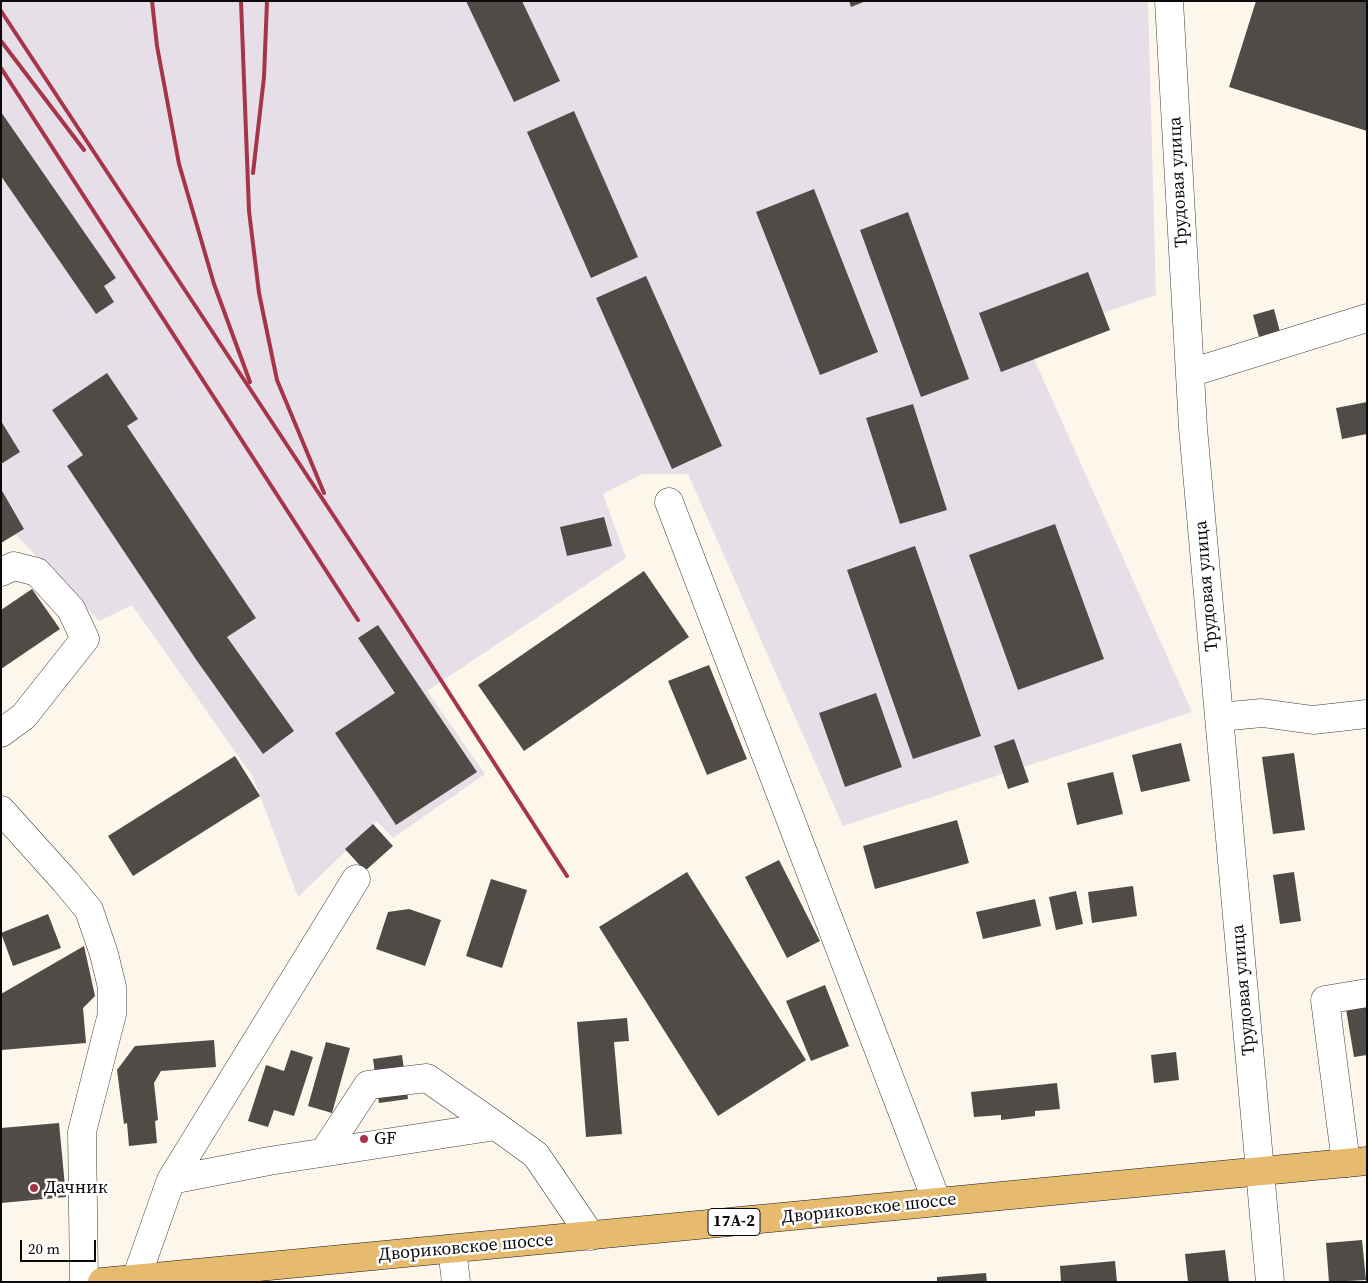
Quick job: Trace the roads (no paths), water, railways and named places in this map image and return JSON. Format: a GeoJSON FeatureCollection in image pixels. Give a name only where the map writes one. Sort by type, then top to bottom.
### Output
{"type":"FeatureCollection","features":[{"type":"Feature","properties":{"kind":"main road","name":"Двориковское шоссе"},"geometry":{"type":"LineString","coordinates":[[102,1282],[1356,1162]]}},
{"type":"Feature","properties":{"kind":"street","name":"Трудовая улица"},"geometry":{"type":"LineString","coordinates":[[1169,1],[1193,428],[1270,1282]]}},
{"type":"Feature","properties":{"kind":"street"},"geometry":{"type":"LineString","coordinates":[[1190,373],[1367,318]]}},
{"type":"Feature","properties":{"kind":"street"},"geometry":{"type":"LineString","coordinates":[[669,502],[937,1202]]}},
{"type":"Feature","properties":{"kind":"street"},"geometry":{"type":"LineString","coordinates":[[1,572],[14,566],[37,572],[71,609],[85,639],[24,716],[1,733]]}},
{"type":"Feature","properties":{"kind":"street"},"geometry":{"type":"LineString","coordinates":[[1219,717],[1262,713],[1313,720],[1367,714]]}},
{"type":"Feature","properties":{"kind":"street"},"geometry":{"type":"LineString","coordinates":[[1,810],[89,910],[104,954],[112,987],[112,1014],[82,1132],[84,1282]]}},
{"type":"Feature","properties":{"kind":"street"},"geometry":{"type":"LineString","coordinates":[[136,1278],[171,1180],[356,879]]}},
{"type":"Feature","properties":{"kind":"street"},"geometry":{"type":"LineString","coordinates":[[1356,1162],[1325,1000],[1367,993]]}},
{"type":"Feature","properties":{"kind":"street"},"geometry":{"type":"LineString","coordinates":[[324,1152],[368,1085],[427,1078],[536,1155],[591,1236]]}},
{"type":"Feature","properties":{"kind":"street"},"geometry":{"type":"LineString","coordinates":[[171,1180],[269,1161],[496,1126]]}},
{"type":"Feature","properties":{"kind":"street"},"geometry":{"type":"LineString","coordinates":[[452,1249],[456,1282]]}},
{"type":"Feature","properties":{"kind":"railway"},"geometry":{"type":"LineString","coordinates":[[152,1],[157,46],[179,164],[214,284],[250,382]]}},
{"type":"Feature","properties":{"kind":"railway"},"geometry":{"type":"LineString","coordinates":[[241,1],[249,211],[259,293],[277,380],[324,493]]}},
{"type":"Feature","properties":{"kind":"railway"},"geometry":{"type":"LineString","coordinates":[[253,173],[264,77],[267,1]]}},
{"type":"Feature","properties":{"kind":"railway"},"geometry":{"type":"LineString","coordinates":[[1,11],[397,612],[567,876]]}},
{"type":"Feature","properties":{"kind":"railway"},"geometry":{"type":"LineString","coordinates":[[1,41],[84,150]]}},
{"type":"Feature","properties":{"kind":"railway"},"geometry":{"type":"LineString","coordinates":[[1,68],[358,620]]}},
{"type":"Feature","properties":{"kind":"place","name":"GF"},"geometry":{"type":"Point","coordinates":[364,1139]}},
{"type":"Feature","properties":{"kind":"place","name":"Дачник"},"geometry":{"type":"Point","coordinates":[34,1188]}}]}
